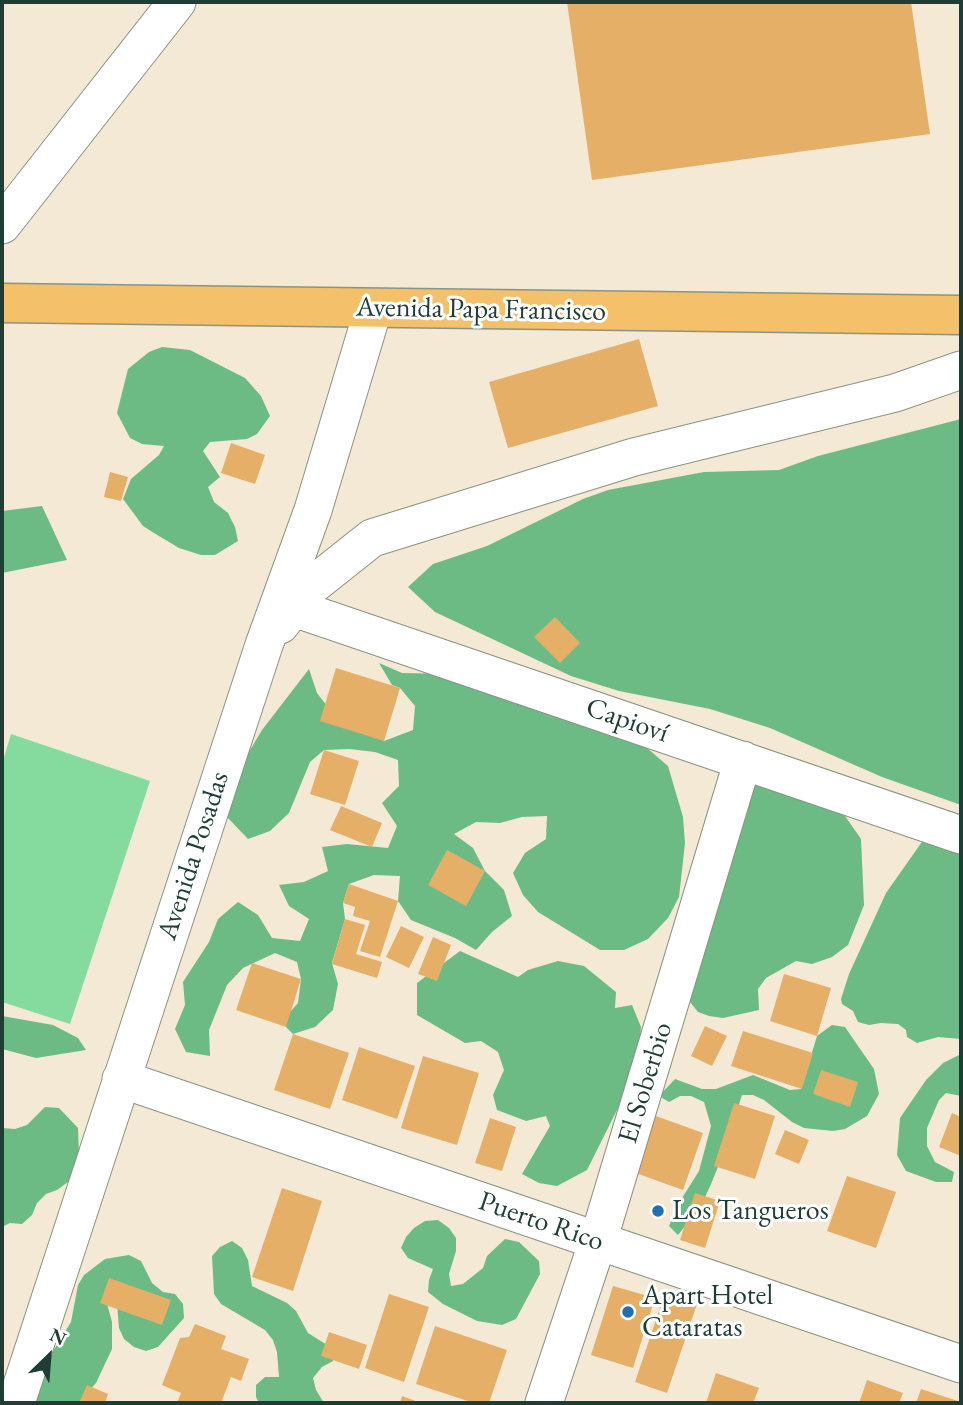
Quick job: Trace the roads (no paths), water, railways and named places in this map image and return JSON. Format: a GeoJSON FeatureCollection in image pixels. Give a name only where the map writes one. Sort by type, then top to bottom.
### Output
{"type":"FeatureCollection","features":[{"type":"Feature","properties":{"kind":"main road","name":"Avenida Papa Francisco"},"geometry":{"type":"LineString","coordinates":[[2,303],[373,310],[961,315]]}},
{"type":"Feature","properties":{"kind":"street"},"geometry":{"type":"LineString","coordinates":[[2,225],[177,2]]}},
{"type":"Feature","properties":{"kind":"street","name":"Avenida Posadas"},"geometry":{"type":"LineString","coordinates":[[16,1403],[264,645],[313,510],[373,310]]}},
{"type":"Feature","properties":{"kind":"street"},"geometry":{"type":"LineString","coordinates":[[264,645],[309,588],[372,538],[634,457],[895,393],[961,370]]}},
{"type":"Feature","properties":{"kind":"street","name":"Capioví"},"geometry":{"type":"LineString","coordinates":[[293,608],[961,835]]}},
{"type":"Feature","properties":{"kind":"street","name":"El Soberbio"},"geometry":{"type":"LineString","coordinates":[[544,1403],[598,1241],[743,761]]}},
{"type":"Feature","properties":{"kind":"street","name":"Puerto Rico"},"geometry":{"type":"LineString","coordinates":[[121,1079],[961,1364]]}},
{"type":"Feature","properties":{"kind":"place","name":"Los Tangueros"},"geometry":{"type":"Point","coordinates":[658,1211]}},
{"type":"Feature","properties":{"kind":"place","name":"Apart Hotel Cataratas"},"geometry":{"type":"Point","coordinates":[628,1312]}}]}
